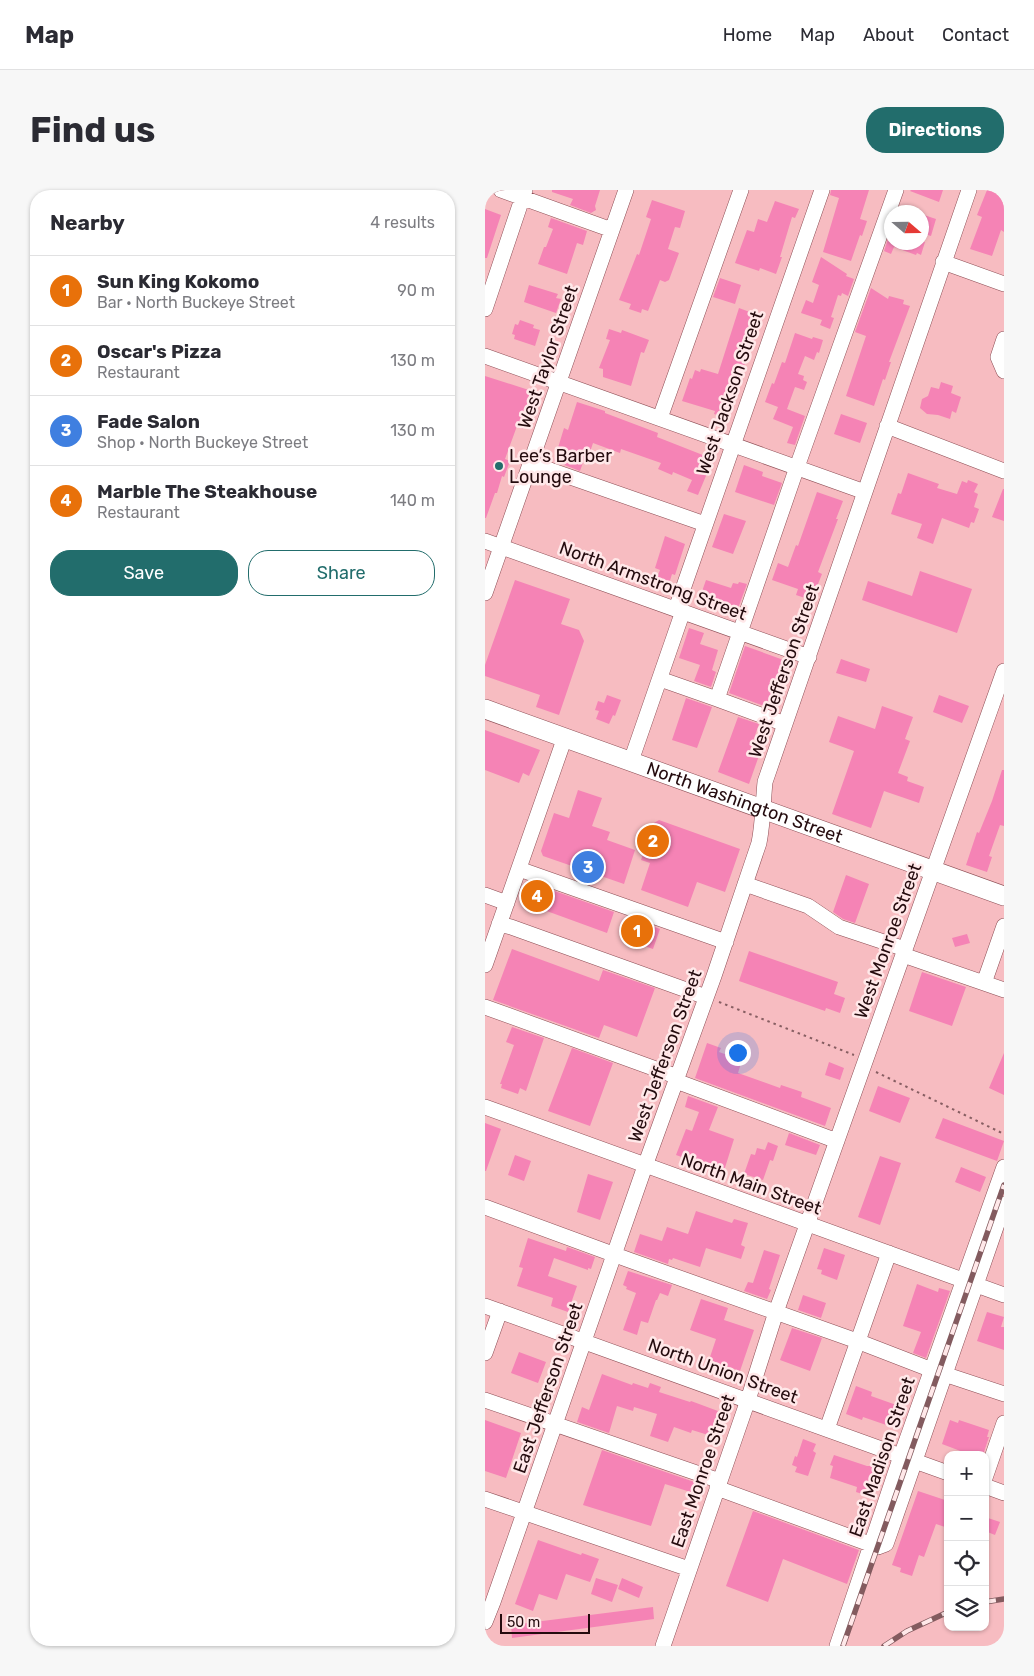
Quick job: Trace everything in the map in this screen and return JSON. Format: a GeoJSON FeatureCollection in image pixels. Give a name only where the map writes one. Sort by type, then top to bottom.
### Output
{"type":"FeatureCollection","features":[{"type":"Feature","properties":{"kind":"main road","name":"North Washington Street"},"geometry":{"type":"LineString","coordinates":[[485,708],[1004,896]]}},
{"type":"Feature","properties":{"kind":"street"},"geometry":{"type":"LineString","coordinates":[[501,190],[524,194],[612,230]]}},
{"type":"Feature","properties":{"kind":"street","name":"West Taylor Street"},"geometry":{"type":"LineString","coordinates":[[485,593],[626,190]]}},
{"type":"Feature","properties":{"kind":"street"},"geometry":{"type":"LineString","coordinates":[[660,418],[741,190]]}},
{"type":"Feature","properties":{"kind":"street","name":"West Jackson Street"},"geometry":{"type":"LineString","coordinates":[[631,761],[660,679],[705,524],[822,190]]}},
{"type":"Feature","properties":{"kind":"street"},"geometry":{"type":"LineString","coordinates":[[717,699],[896,190]]}},
{"type":"Feature","properties":{"kind":"street","name":"West Jefferson Street"},"geometry":{"type":"LineString","coordinates":[[645,1166],[726,942],[761,836],[765,782],[969,190]]}},
{"type":"Feature","properties":{"kind":"street"},"geometry":{"type":"LineString","coordinates":[[485,309],[524,194]]}},
{"type":"Feature","properties":{"kind":"street"},"geometry":{"type":"LineString","coordinates":[[943,262],[1004,284]]}},
{"type":"Feature","properties":{"kind":"street"},"geometry":{"type":"LineString","coordinates":[[1004,339],[998,357],[1004,371]]}},
{"type":"Feature","properties":{"kind":"street"},"geometry":{"type":"LineString","coordinates":[[485,356],[865,492]]}},
{"type":"Feature","properties":{"kind":"street"},"geometry":{"type":"LineString","coordinates":[[887,426],[1004,471]]}},
{"type":"Feature","properties":{"kind":"street"},"geometry":{"type":"LineString","coordinates":[[530,463],[705,524]]}},
{"type":"Feature","properties":{"kind":"street","name":"North Armstrong Street"},"geometry":{"type":"LineString","coordinates":[[485,541],[809,657]]}},
{"type":"Feature","properties":{"kind":"street","name":"West Monroe Street"},"geometry":{"type":"LineString","coordinates":[[807,1224],[1003,675]]}},
{"type":"Feature","properties":{"kind":"street"},"geometry":{"type":"LineString","coordinates":[[660,679],[785,724]]}},
{"type":"Feature","properties":{"kind":"street"},"geometry":{"type":"LineString","coordinates":[[485,965],[565,737]]}},
{"type":"Feature","properties":{"kind":"street"},"geometry":{"type":"LineString","coordinates":[[519,869],[726,942]]}},
{"type":"Feature","properties":{"kind":"street"},"geometry":{"type":"LineString","coordinates":[[745,884],[808,906],[839,927],[984,984],[1004,990]]}},
{"type":"Feature","properties":{"kind":"street"},"geometry":{"type":"LineString","coordinates":[[485,895],[507,903]]}},
{"type":"Feature","properties":{"kind":"street"},"geometry":{"type":"LineString","coordinates":[[499,924],[606,960],[706,997]]}},
{"type":"Feature","properties":{"kind":"street"},"geometry":{"type":"LineString","coordinates":[[984,984],[1004,926]]}},
{"type":"Feature","properties":{"kind":"street"},"geometry":{"type":"LineString","coordinates":[[485,1007],[837,1141]]}},
{"type":"Feature","properties":{"kind":"street","name":"North Main Street"},"geometry":{"type":"LineString","coordinates":[[485,1108],[1004,1295]]}},
{"type":"Feature","properties":{"kind":"street","name":"East Jefferson Street"},"geometry":{"type":"LineString","coordinates":[[485,1622],[489,1601],[524,1512],[645,1166]]}},
{"type":"Feature","properties":{"kind":"street"},"geometry":{"type":"LineString","coordinates":[[970,1283],[1004,1167]]}},
{"type":"Feature","properties":{"kind":"street"},"geometry":{"type":"LineString","coordinates":[[970,1283],[1004,1204]]}},
{"type":"Feature","properties":{"kind":"street"},"geometry":{"type":"LineString","coordinates":[[485,1207],[938,1372],[1004,1394]]}},
{"type":"Feature","properties":{"kind":"street","name":"East Monroe Street"},"geometry":{"type":"LineString","coordinates":[[663,1646],[749,1400],[776,1312],[807,1224]]}},
{"type":"Feature","properties":{"kind":"street"},"geometry":{"type":"LineString","coordinates":[[827,1429],[889,1253]]}},
{"type":"Feature","properties":{"kind":"street","name":"East Madison Street"},"geometry":{"type":"LineString","coordinates":[[837,1646],[908,1458],[970,1283]]}},
{"type":"Feature","properties":{"kind":"street","name":"North Union Street"},"geometry":{"type":"LineString","coordinates":[[485,1306],[944,1471]]}},
{"type":"Feature","properties":{"kind":"street"},"geometry":{"type":"LineString","coordinates":[[485,1353],[499,1311]]}},
{"type":"Feature","properties":{"kind":"street"},"geometry":{"type":"LineString","coordinates":[[485,1400],[719,1484],[875,1546]]}},
{"type":"Feature","properties":{"kind":"street"},"geometry":{"type":"LineString","coordinates":[[989,1466],[1004,1423]]}},
{"type":"Feature","properties":{"kind":"street"},"geometry":{"type":"LineString","coordinates":[[989,1487],[1004,1493]]}},
{"type":"Feature","properties":{"kind":"street"},"geometry":{"type":"LineString","coordinates":[[485,1499],[689,1569]]}},
{"type":"Feature","properties":{"kind":"building"},"geometry":{"type":"Polygon","coordinates":[[[552,190],[600,190],[595,206],[596,210],[591,213],[570,205],[573,199],[552,192],[552,190]]]}},
{"type":"Feature","properties":{"kind":"building"},"geometry":{"type":"Polygon","coordinates":[[[831,190],[869,190],[860,219],[867,221],[851,261],[823,252],[839,198],[830,195],[831,190]]]}},
{"type":"Feature","properties":{"kind":"building"},"geometry":{"type":"Polygon","coordinates":[[[911,190],[943,190],[939,202],[911,190]]]}},
{"type":"Feature","properties":{"kind":"building"},"geometry":{"type":"Polygon","coordinates":[[[987,190],[1004,192],[1004,232],[1001,230],[992,256],[970,249],[982,217],[977,215],[987,190]]]}},
{"type":"Feature","properties":{"kind":"building"},"geometry":{"type":"Polygon","coordinates":[[[652,200],[685,211],[680,228],[675,227],[668,249],[679,253],[669,280],[665,282],[660,280],[648,311],[642,309],[641,313],[629,309],[631,304],[619,300],[637,254],[639,255],[651,219],[646,217],[652,200]]]}},
{"type":"Feature","properties":{"kind":"building"},"geometry":{"type":"Polygon","coordinates":[[[775,201],[799,209],[795,218],[792,217],[776,274],[760,268],[759,271],[735,263],[747,230],[754,232],[758,219],[767,222],[775,201]]]}},
{"type":"Feature","properties":{"kind":"building"},"geometry":{"type":"Polygon","coordinates":[[[485,209],[501,215],[487,258],[485,258],[485,209]]]}},
{"type":"Feature","properties":{"kind":"building"},"geometry":{"type":"Polygon","coordinates":[[[929,217],[936,219],[931,236],[929,235],[929,217]]]}},
{"type":"Feature","properties":{"kind":"building"},"geometry":{"type":"Polygon","coordinates":[[[551,218],[587,231],[583,245],[577,243],[567,274],[538,264],[553,229],[548,227],[551,218]]]}},
{"type":"Feature","properties":{"kind":"building"},"geometry":{"type":"Polygon","coordinates":[[[884,250],[893,250],[891,254],[884,250]]]}},
{"type":"Feature","properties":{"kind":"building"},"geometry":{"type":"Polygon","coordinates":[[[902,250],[923,250],[921,255],[917,253],[916,255],[902,250]]]}},
{"type":"Feature","properties":{"kind":"building"},"geometry":{"type":"Polygon","coordinates":[[[821,257],[847,274],[846,276],[854,279],[848,296],[842,293],[841,296],[838,295],[831,317],[834,318],[830,329],[820,325],[822,320],[801,313],[806,300],[813,303],[819,285],[812,282],[821,257]]]}},
{"type":"Feature","properties":{"kind":"building"},"geometry":{"type":"Polygon","coordinates":[[[720,278],[741,285],[735,304],[713,297],[720,278]]]}},
{"type":"Feature","properties":{"kind":"building"},"geometry":{"type":"Polygon","coordinates":[[[529,285],[558,294],[556,298],[561,299],[556,313],[524,302],[529,285]]]}},
{"type":"Feature","properties":{"kind":"building"},"geometry":{"type":"Polygon","coordinates":[[[871,288],[888,299],[889,296],[904,300],[903,304],[910,306],[889,362],[891,362],[885,380],[883,379],[874,406],[846,396],[866,336],[855,332],[871,288]]]}},
{"type":"Feature","properties":{"kind":"building"},"geometry":{"type":"Polygon","coordinates":[[[739,308],[763,317],[751,351],[749,350],[728,418],[714,414],[715,411],[682,401],[690,378],[692,379],[695,370],[700,372],[701,369],[718,374],[739,308]]]}},
{"type":"Feature","properties":{"kind":"building"},"geometry":{"type":"Polygon","coordinates":[[[520,320],[534,325],[533,328],[540,330],[535,346],[514,339],[515,335],[512,334],[515,324],[518,325],[520,320]]]}},
{"type":"Feature","properties":{"kind":"building"},"geometry":{"type":"Polygon","coordinates":[[[609,329],[621,333],[622,330],[649,340],[644,353],[641,352],[631,386],[603,377],[603,369],[599,368],[610,340],[606,339],[609,329]]]}},
{"type":"Feature","properties":{"kind":"building"},"geometry":{"type":"Polygon","coordinates":[[[795,333],[812,339],[813,337],[823,340],[819,353],[817,352],[814,360],[805,356],[798,374],[804,376],[803,380],[807,382],[804,390],[795,387],[787,409],[805,416],[795,445],[787,443],[793,427],[773,419],[778,407],[765,402],[782,362],[785,363],[795,333]]]}},
{"type":"Feature","properties":{"kind":"building"},"geometry":{"type":"Polygon","coordinates":[[[485,376],[532,391],[524,417],[527,418],[523,429],[517,426],[505,459],[510,461],[504,477],[502,476],[486,518],[485,518],[485,376]]]}},
{"type":"Feature","properties":{"kind":"building"},"geometry":{"type":"Polygon","coordinates":[[[941,382],[953,386],[951,393],[961,397],[956,413],[952,411],[950,419],[927,414],[920,408],[922,399],[928,396],[931,387],[939,389],[941,382]]]}},
{"type":"Feature","properties":{"kind":"building"},"geometry":{"type":"Polygon","coordinates":[[[577,402],[605,411],[605,413],[658,433],[657,437],[713,459],[698,495],[687,491],[692,480],[673,472],[672,475],[658,469],[661,463],[621,449],[620,453],[593,443],[588,458],[585,457],[580,471],[554,461],[564,428],[568,430],[577,402]]]}},
{"type":"Feature","properties":{"kind":"building"},"geometry":{"type":"Polygon","coordinates":[[[841,414],[867,423],[860,443],[834,434],[841,414]]]}},
{"type":"Feature","properties":{"kind":"building"},"geometry":{"type":"Polygon","coordinates":[[[744,465],[763,472],[762,476],[782,483],[774,505],[735,492],[744,465]]]}},
{"type":"Feature","properties":{"kind":"building"},"geometry":{"type":"Polygon","coordinates":[[[908,473],[939,484],[937,488],[957,494],[962,481],[967,483],[968,480],[978,484],[974,492],[978,494],[974,507],[979,509],[974,523],[971,522],[969,528],[942,518],[933,544],[917,538],[922,524],[891,514],[898,493],[901,494],[908,473]]]}},
{"type":"Feature","properties":{"kind":"building"},"geometry":{"type":"Polygon","coordinates":[[[1004,489],[1004,521],[992,517],[1004,489]]]}},
{"type":"Feature","properties":{"kind":"building"},"geometry":{"type":"Polygon","coordinates":[[[817,492],[843,501],[818,572],[822,574],[816,589],[812,588],[808,599],[796,595],[798,589],[772,580],[778,563],[788,567],[796,545],[798,546],[817,492]]]}},
{"type":"Feature","properties":{"kind":"building"},"geometry":{"type":"Polygon","coordinates":[[[724,514],[746,521],[733,554],[712,547],[724,514]]]}},
{"type":"Feature","properties":{"kind":"building"},"geometry":{"type":"Polygon","coordinates":[[[665,536],[685,544],[675,575],[672,574],[668,587],[655,582],[660,570],[655,568],[665,536]]]}},
{"type":"Feature","properties":{"kind":"building"},"geometry":{"type":"Polygon","coordinates":[[[920,571],[972,589],[957,633],[862,600],[868,581],[912,596],[920,571]]]}},
{"type":"Feature","properties":{"kind":"building"},"geometry":{"type":"Polygon","coordinates":[[[515,580],[570,599],[561,624],[579,630],[584,641],[559,715],[536,707],[540,695],[485,676],[485,665],[515,580]]]}},
{"type":"Feature","properties":{"kind":"building"},"geometry":{"type":"Polygon","coordinates":[[[706,580],[731,588],[733,583],[747,584],[736,614],[699,600],[706,580]]]}},
{"type":"Feature","properties":{"kind":"building"},"geometry":{"type":"Polygon","coordinates":[[[689,628],[704,633],[700,644],[718,650],[712,670],[716,672],[711,687],[694,681],[700,665],[679,658],[689,628]]]}},
{"type":"Feature","properties":{"kind":"building"},"geometry":{"type":"Polygon","coordinates":[[[745,646],[792,663],[775,710],[729,693],[745,646]]]}},
{"type":"Feature","properties":{"kind":"building"},"geometry":{"type":"Polygon","coordinates":[[[841,659],[870,669],[866,682],[836,673],[841,659]]]}},
{"type":"Feature","properties":{"kind":"building"},"geometry":{"type":"Polygon","coordinates":[[[607,695],[621,700],[615,716],[613,715],[609,724],[596,719],[599,711],[595,710],[598,701],[604,703],[607,695]]]}},
{"type":"Feature","properties":{"kind":"building"},"geometry":{"type":"Polygon","coordinates":[[[939,695],[969,706],[962,723],[933,712],[939,695]]]}},
{"type":"Feature","properties":{"kind":"building"},"geometry":{"type":"Polygon","coordinates":[[[686,698],[712,707],[697,748],[672,740],[686,698]]]}},
{"type":"Feature","properties":{"kind":"building"},"geometry":{"type":"Polygon","coordinates":[[[882,706],[913,717],[905,739],[910,741],[898,773],[908,777],[907,781],[924,787],[919,803],[884,791],[871,828],[832,814],[854,751],[829,742],[838,716],[875,729],[882,706]]]}},
{"type":"Feature","properties":{"kind":"building"},"geometry":{"type":"Polygon","coordinates":[[[738,717],[759,724],[752,744],[762,747],[749,784],[718,772],[738,717]]]}},
{"type":"Feature","properties":{"kind":"building"},"geometry":{"type":"Polygon","coordinates":[[[485,730],[540,750],[529,776],[523,773],[519,783],[485,770],[485,730]]]}},
{"type":"Feature","properties":{"kind":"building"},"geometry":{"type":"Polygon","coordinates":[[[1002,770],[1004,770],[1004,826],[1000,825],[989,856],[992,857],[987,872],[966,865],[977,832],[979,833],[992,801],[1002,770]]]}},
{"type":"Feature","properties":{"kind":"building"},"geometry":{"type":"Polygon","coordinates":[[[578,790],[602,798],[592,826],[610,832],[607,840],[635,850],[624,884],[543,856],[541,851],[554,813],[569,818],[578,790]]]}},
{"type":"Feature","properties":{"kind":"building"},"geometry":{"type":"Polygon","coordinates":[[[659,820],[740,849],[725,892],[697,882],[688,907],[641,890],[650,863],[641,860],[654,823],[659,820]]]}},
{"type":"Feature","properties":{"kind":"building"},"geometry":{"type":"Polygon","coordinates":[[[846,875],[869,884],[855,923],[843,919],[833,912],[846,875]]]}},
{"type":"Feature","properties":{"kind":"building"},"geometry":{"type":"Polygon","coordinates":[[[529,882],[614,912],[607,933],[522,902],[529,882]]]}},
{"type":"Feature","properties":{"kind":"building"},"geometry":{"type":"Polygon","coordinates":[[[631,918],[660,929],[653,949],[624,939],[631,918]]]}},
{"type":"Feature","properties":{"kind":"building"},"geometry":{"type":"Polygon","coordinates":[[[967,934],[970,943],[955,947],[952,938],[967,934]]]}},
{"type":"Feature","properties":{"kind":"building"},"geometry":{"type":"Polygon","coordinates":[[[512,949],[599,981],[603,970],[655,988],[637,1037],[604,1025],[599,1038],[493,1000],[512,949]]]}},
{"type":"Feature","properties":{"kind":"building"},"geometry":{"type":"Polygon","coordinates":[[[749,951],[838,982],[834,994],[845,998],[840,1013],[826,1008],[825,1011],[739,981],[749,951]]]}},
{"type":"Feature","properties":{"kind":"building"},"geometry":{"type":"Polygon","coordinates":[[[922,972],[966,987],[952,1026],[909,1011],[922,972]]]}},
{"type":"Feature","properties":{"kind":"building"},"geometry":{"type":"Polygon","coordinates":[[[512,1027],[544,1038],[526,1091],[520,1088],[518,1094],[501,1088],[502,1084],[500,1084],[514,1045],[506,1042],[512,1027]]]}},
{"type":"Feature","properties":{"kind":"building"},"geometry":{"type":"Polygon","coordinates":[[[707,1043],[721,1048],[719,1052],[742,1060],[738,1073],[780,1088],[781,1085],[802,1092],[801,1097],[831,1108],[825,1126],[695,1078],[707,1043]]]}},
{"type":"Feature","properties":{"kind":"building"},"geometry":{"type":"Polygon","coordinates":[[[572,1048],[613,1063],[590,1126],[548,1111],[572,1048]]]}},
{"type":"Feature","properties":{"kind":"building"},"geometry":{"type":"Polygon","coordinates":[[[1004,1053],[1004,1095],[989,1088],[1004,1053]]]}},
{"type":"Feature","properties":{"kind":"building"},"geometry":{"type":"Polygon","coordinates":[[[829,1062],[844,1068],[840,1080],[825,1075],[829,1062]]]}},
{"type":"Feature","properties":{"kind":"building"},"geometry":{"type":"Polygon","coordinates":[[[878,1086],[910,1098],[900,1123],[869,1111],[878,1086]]]}},
{"type":"Feature","properties":{"kind":"building"},"geometry":{"type":"Polygon","coordinates":[[[688,1096],[718,1107],[709,1130],[734,1139],[723,1174],[704,1168],[704,1165],[676,1155],[686,1129],[692,1131],[699,1112],[685,1107],[688,1096]]]}},
{"type":"Feature","properties":{"kind":"building"},"geometry":{"type":"Polygon","coordinates":[[[943,1118],[1004,1141],[997,1161],[935,1138],[943,1118]]]}},
{"type":"Feature","properties":{"kind":"building"},"geometry":{"type":"Polygon","coordinates":[[[485,1123],[501,1129],[486,1171],[485,1171],[485,1123]]]}},
{"type":"Feature","properties":{"kind":"building"},"geometry":{"type":"Polygon","coordinates":[[[789,1133],[820,1145],[816,1155],[785,1145],[789,1133]]]}},
{"type":"Feature","properties":{"kind":"building"},"geometry":{"type":"Polygon","coordinates":[[[768,1142],[778,1146],[773,1161],[770,1160],[763,1180],[744,1174],[751,1154],[755,1155],[757,1148],[765,1150],[768,1142]]]}},
{"type":"Feature","properties":{"kind":"building"},"geometry":{"type":"Polygon","coordinates":[[[515,1155],[531,1161],[524,1181],[508,1175],[515,1155]]]}},
{"type":"Feature","properties":{"kind":"building"},"geometry":{"type":"Polygon","coordinates":[[[880,1156],[901,1163],[880,1225],[858,1217],[880,1156]]]}},
{"type":"Feature","properties":{"kind":"building"},"geometry":{"type":"Polygon","coordinates":[[[961,1167],[986,1177],[980,1192],[955,1182],[961,1167]]]}},
{"type":"Feature","properties":{"kind":"building"},"geometry":{"type":"Polygon","coordinates":[[[588,1174],[613,1182],[600,1220],[577,1212],[588,1174]]]}},
{"type":"Feature","properties":{"kind":"building"},"geometry":{"type":"Polygon","coordinates":[[[696,1211],[732,1223],[734,1219],[748,1223],[741,1245],[745,1247],[741,1259],[706,1248],[700,1267],[673,1258],[672,1260],[669,1259],[668,1264],[634,1252],[640,1234],[662,1241],[667,1227],[688,1234],[696,1211]]]}},
{"type":"Feature","properties":{"kind":"building"},"geometry":{"type":"Polygon","coordinates":[[[528,1238],[566,1251],[567,1247],[595,1257],[591,1269],[588,1268],[588,1270],[554,1258],[548,1276],[577,1286],[568,1312],[551,1306],[553,1298],[517,1286],[523,1268],[519,1267],[528,1238]]]}},
{"type":"Feature","properties":{"kind":"building"},"geometry":{"type":"Polygon","coordinates":[[[824,1248],[845,1255],[837,1280],[821,1274],[822,1270],[817,1269],[824,1248]]]}},
{"type":"Feature","properties":{"kind":"building"},"geometry":{"type":"Polygon","coordinates":[[[764,1250],[780,1255],[767,1299],[744,1291],[748,1282],[753,1283],[764,1250]]]}},
{"type":"Feature","properties":{"kind":"building"},"geometry":{"type":"Polygon","coordinates":[[[628,1271],[672,1285],[668,1296],[660,1293],[648,1323],[641,1321],[637,1335],[623,1330],[636,1293],[626,1289],[627,1287],[623,1285],[628,1271]]]}},
{"type":"Feature","properties":{"kind":"building"},"geometry":{"type":"Polygon","coordinates":[[[917,1284],[938,1292],[939,1288],[950,1291],[926,1358],[913,1353],[921,1332],[903,1326],[917,1284]]]}},
{"type":"Feature","properties":{"kind":"building"},"geometry":{"type":"Polygon","coordinates":[[[803,1295],[826,1303],[821,1318],[798,1310],[803,1295]]]}},
{"type":"Feature","properties":{"kind":"building"},"geometry":{"type":"Polygon","coordinates":[[[701,1299],[728,1308],[724,1320],[754,1330],[740,1371],[709,1360],[716,1339],[690,1330],[701,1299]]]}},
{"type":"Feature","properties":{"kind":"building"},"geometry":{"type":"Polygon","coordinates":[[[987,1312],[1004,1317],[1001,1327],[1004,1327],[1004,1350],[977,1341],[987,1312]]]}},
{"type":"Feature","properties":{"kind":"building"},"geometry":{"type":"Polygon","coordinates":[[[792,1328],[822,1338],[810,1371],[780,1360],[792,1328]]]}},
{"type":"Feature","properties":{"kind":"building"},"geometry":{"type":"Polygon","coordinates":[[[519,1352],[546,1362],[538,1383],[511,1373],[519,1352]]]}},
{"type":"Feature","properties":{"kind":"building"},"geometry":{"type":"Polygon","coordinates":[[[602,1374],[632,1385],[633,1383],[648,1388],[650,1383],[661,1387],[659,1392],[726,1414],[718,1438],[692,1430],[691,1433],[674,1427],[668,1442],[650,1436],[657,1414],[634,1407],[633,1411],[617,1406],[609,1433],[577,1422],[582,1407],[589,1410],[602,1374]]]}},
{"type":"Feature","properties":{"kind":"building"},"geometry":{"type":"Polygon","coordinates":[[[856,1386],[872,1392],[871,1396],[902,1407],[895,1428],[863,1417],[862,1420],[846,1414],[856,1386]]]}},
{"type":"Feature","properties":{"kind":"building"},"geometry":{"type":"Polygon","coordinates":[[[485,1420],[521,1433],[506,1478],[485,1471],[485,1420]]]}},
{"type":"Feature","properties":{"kind":"building"},"geometry":{"type":"Polygon","coordinates":[[[950,1420],[958,1423],[959,1420],[989,1430],[987,1437],[989,1437],[984,1451],[960,1451],[942,1444],[950,1420]]]}},
{"type":"Feature","properties":{"kind":"building"},"geometry":{"type":"Polygon","coordinates":[[[803,1439],[816,1444],[813,1451],[816,1453],[808,1476],[795,1472],[797,1467],[792,1465],[803,1439]]]}},
{"type":"Feature","properties":{"kind":"building"},"geometry":{"type":"Polygon","coordinates":[[[602,1450],[703,1485],[700,1495],[665,1484],[651,1526],[583,1505],[602,1450]]]}},
{"type":"Feature","properties":{"kind":"building"},"geometry":{"type":"Polygon","coordinates":[[[834,1455],[867,1466],[871,1464],[882,1468],[872,1497],[856,1492],[857,1487],[830,1478],[833,1466],[830,1465],[834,1455]]]}},
{"type":"Feature","properties":{"kind":"building"},"geometry":{"type":"Polygon","coordinates":[[[918,1491],[944,1500],[944,1527],[936,1524],[924,1557],[919,1555],[912,1576],[900,1572],[901,1568],[892,1565],[918,1491]]]}},
{"type":"Feature","properties":{"kind":"building"},"geometry":{"type":"Polygon","coordinates":[[[753,1511],[859,1550],[847,1584],[783,1559],[768,1602],[726,1586],[753,1511]]]}},
{"type":"Feature","properties":{"kind":"building"},"geometry":{"type":"Polygon","coordinates":[[[989,1518],[1000,1522],[995,1535],[989,1533],[989,1518]]]}},
{"type":"Feature","properties":{"kind":"building"},"geometry":{"type":"Polygon","coordinates":[[[538,1540],[581,1555],[582,1553],[599,1559],[590,1582],[566,1574],[557,1600],[539,1594],[533,1611],[515,1604],[538,1540]]]}},
{"type":"Feature","properties":{"kind":"building"},"geometry":{"type":"Polygon","coordinates":[[[596,1578],[618,1585],[612,1602],[591,1594],[596,1578]]]}},
{"type":"Feature","properties":{"kind":"building"},"geometry":{"type":"Polygon","coordinates":[[[622,1578],[643,1587],[639,1598],[618,1589],[622,1578]]]}},
{"type":"Feature","properties":{"kind":"building"},"geometry":{"type":"Polygon","coordinates":[[[653,1607],[654,1619],[512,1638],[511,1625],[653,1607]]]}},
{"type":"Feature","properties":{"kind":"railway"},"geometry":{"type":"LineString","coordinates":[[843,1646],[1004,1185]]}},
{"type":"Feature","properties":{"kind":"railway"},"geometry":{"type":"LineString","coordinates":[[989,1601],[1004,1599]]}},
{"type":"Feature","properties":{"kind":"railway"},"geometry":{"type":"LineString","coordinates":[[884,1646],[907,1631],[944,1614]]}},
{"type":"Feature","properties":{"kind":"place","name":"Lee’s Barber Lounge"},"geometry":{"type":"Point","coordinates":[499,466]}},
{"type":"Feature","properties":{"kind":"place","name":"Oscar's Pizza"},"geometry":{"type":"Point","coordinates":[653,841]}},
{"type":"Feature","properties":{"kind":"place","name":"Fade Salon"},"geometry":{"type":"Point","coordinates":[588,867]}},
{"type":"Feature","properties":{"kind":"place","name":"Marble The Steakhouse"},"geometry":{"type":"Point","coordinates":[537,896]}},
{"type":"Feature","properties":{"kind":"place","name":"Sun King Kokomo"},"geometry":{"type":"Point","coordinates":[637,931]}}]}
